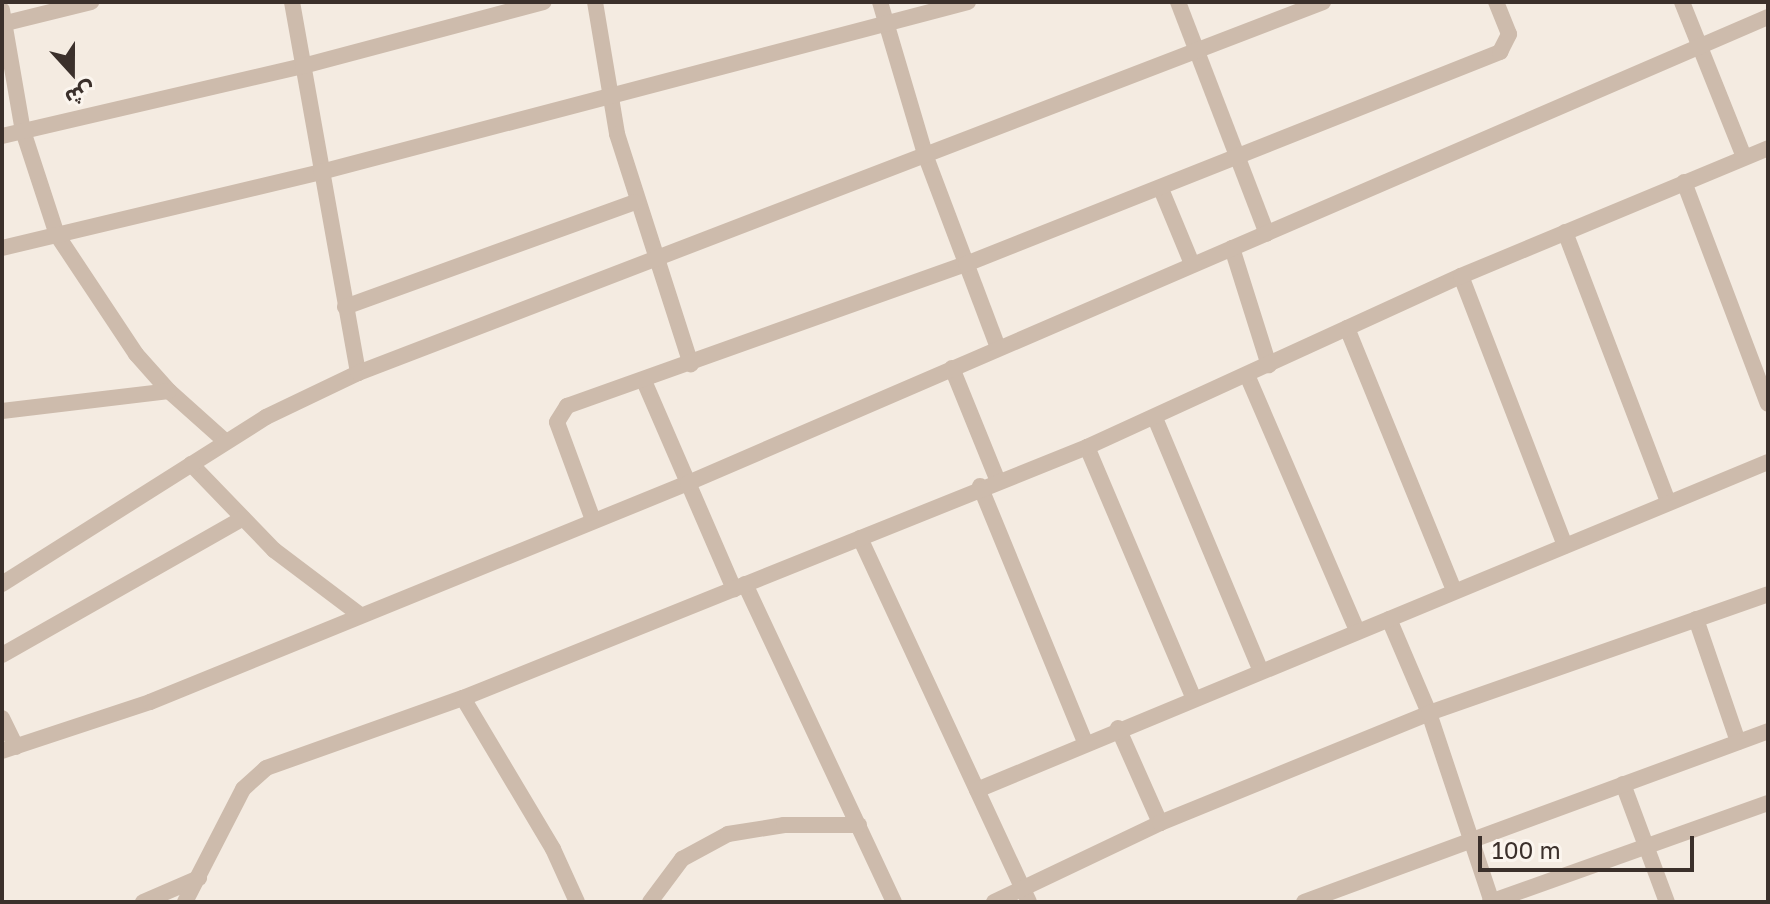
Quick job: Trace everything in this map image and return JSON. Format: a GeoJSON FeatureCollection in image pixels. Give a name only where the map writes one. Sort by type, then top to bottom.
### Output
{"type":"FeatureCollection","features":[{"type":"Feature","properties":{"kind":"street"},"geometry":{"type":"LineString","coordinates":[[91,2],[3,19],[23,131],[57,235],[136,354],[169,391],[226,442]]}},
{"type":"Feature","properties":{"kind":"street"},"geometry":{"type":"LineString","coordinates":[[292,2],[358,373]]}},
{"type":"Feature","properties":{"kind":"street"},"geometry":{"type":"LineString","coordinates":[[2,136],[303,66],[544,2]]}},
{"type":"Feature","properties":{"kind":"street"},"geometry":{"type":"LineString","coordinates":[[595,2],[609,95],[635,202],[691,364]]}},
{"type":"Feature","properties":{"kind":"street"},"geometry":{"type":"LineString","coordinates":[[880,2],[883,25],[926,157],[998,348]]}},
{"type":"Feature","properties":{"kind":"street"},"geometry":{"type":"LineString","coordinates":[[2,248],[321,172],[968,2]]}},
{"type":"Feature","properties":{"kind":"street"},"geometry":{"type":"LineString","coordinates":[[1178,2],[1267,234]]}},
{"type":"Feature","properties":{"kind":"street"},"geometry":{"type":"LineString","coordinates":[[2,584],[226,442],[358,373],[655,256],[926,157],[1323,2]]}},
{"type":"Feature","properties":{"kind":"street"},"geometry":{"type":"LineString","coordinates":[[593,520],[557,422],[559,412],[966,264],[1237,161],[1500,52],[1509,34],[1496,2]]}},
{"type":"Feature","properties":{"kind":"street"},"geometry":{"type":"LineString","coordinates":[[1682,2],[1744,157]]}},
{"type":"Feature","properties":{"kind":"street"},"geometry":{"type":"LineString","coordinates":[[2,718],[9,749],[150,702],[359,614],[688,483],[1768,17]]}},
{"type":"Feature","properties":{"kind":"street"},"geometry":{"type":"LineString","coordinates":[[185,902],[243,789],[266,768],[463,698],[860,538],[997,479],[1087,447],[1461,276],[1768,148]]}},
{"type":"Feature","properties":{"kind":"street"},"geometry":{"type":"LineString","coordinates":[[1684,182],[1768,404]]}},
{"type":"Feature","properties":{"kind":"street"},"geometry":{"type":"LineString","coordinates":[[1161,189],[1192,264]]}},
{"type":"Feature","properties":{"kind":"street"},"geometry":{"type":"LineString","coordinates":[[345,307],[635,202]]}},
{"type":"Feature","properties":{"kind":"street"},"geometry":{"type":"LineString","coordinates":[[1565,232],[1668,502]]}},
{"type":"Feature","properties":{"kind":"street"},"geometry":{"type":"LineString","coordinates":[[1232,248],[1269,365]]}},
{"type":"Feature","properties":{"kind":"street"},"geometry":{"type":"LineString","coordinates":[[1461,276],[1565,546]]}},
{"type":"Feature","properties":{"kind":"street"},"geometry":{"type":"LineString","coordinates":[[1347,328],[1454,590]]}},
{"type":"Feature","properties":{"kind":"street"},"geometry":{"type":"LineString","coordinates":[[952,368],[997,479]]}},
{"type":"Feature","properties":{"kind":"street"},"geometry":{"type":"LineString","coordinates":[[1247,375],[1357,630]]}},
{"type":"Feature","properties":{"kind":"street"},"geometry":{"type":"LineString","coordinates":[[644,381],[688,483],[859,825],[894,902]]}},
{"type":"Feature","properties":{"kind":"street"},"geometry":{"type":"LineString","coordinates":[[2,411],[169,391]]}},
{"type":"Feature","properties":{"kind":"street"},"geometry":{"type":"LineString","coordinates":[[1155,418],[1260,669]]}},
{"type":"Feature","properties":{"kind":"street"},"geometry":{"type":"LineString","coordinates":[[1087,447],[1193,697]]}},
{"type":"Feature","properties":{"kind":"street"},"geometry":{"type":"LineString","coordinates":[[977,790],[1260,669],[1768,462]]}},
{"type":"Feature","properties":{"kind":"street"},"geometry":{"type":"LineString","coordinates":[[191,464],[274,550],[359,614]]}},
{"type":"Feature","properties":{"kind":"street"},"geometry":{"type":"LineString","coordinates":[[980,486],[1085,742]]}},
{"type":"Feature","properties":{"kind":"street"},"geometry":{"type":"LineString","coordinates":[[2,655],[243,518]]}},
{"type":"Feature","properties":{"kind":"street"},"geometry":{"type":"LineString","coordinates":[[860,538],[1026,896]]}},
{"type":"Feature","properties":{"kind":"street"},"geometry":{"type":"LineString","coordinates":[[994,902],[1026,896],[1160,823],[1429,713],[1768,594]]}},
{"type":"Feature","properties":{"kind":"street"},"geometry":{"type":"LineString","coordinates":[[1389,619],[1429,713],[1491,902],[1768,803]]}},
{"type":"Feature","properties":{"kind":"street"},"geometry":{"type":"LineString","coordinates":[[1696,619],[1738,742]]}},
{"type":"Feature","properties":{"kind":"street"},"geometry":{"type":"LineString","coordinates":[[463,698],[553,849],[577,902]]}},
{"type":"Feature","properties":{"kind":"street"},"geometry":{"type":"LineString","coordinates":[[1118,728],[1160,823]]}},
{"type":"Feature","properties":{"kind":"street"},"geometry":{"type":"LineString","coordinates":[[1304,902],[1768,731]]}},
{"type":"Feature","properties":{"kind":"street"},"geometry":{"type":"LineString","coordinates":[[1623,784],[1667,902]]}},
{"type":"Feature","properties":{"kind":"street"},"geometry":{"type":"LineString","coordinates":[[653,901],[682,859],[728,834],[784,825],[859,825]]}},
{"type":"Feature","properties":{"kind":"street"},"geometry":{"type":"LineString","coordinates":[[143,902],[199,878]]}}]}
